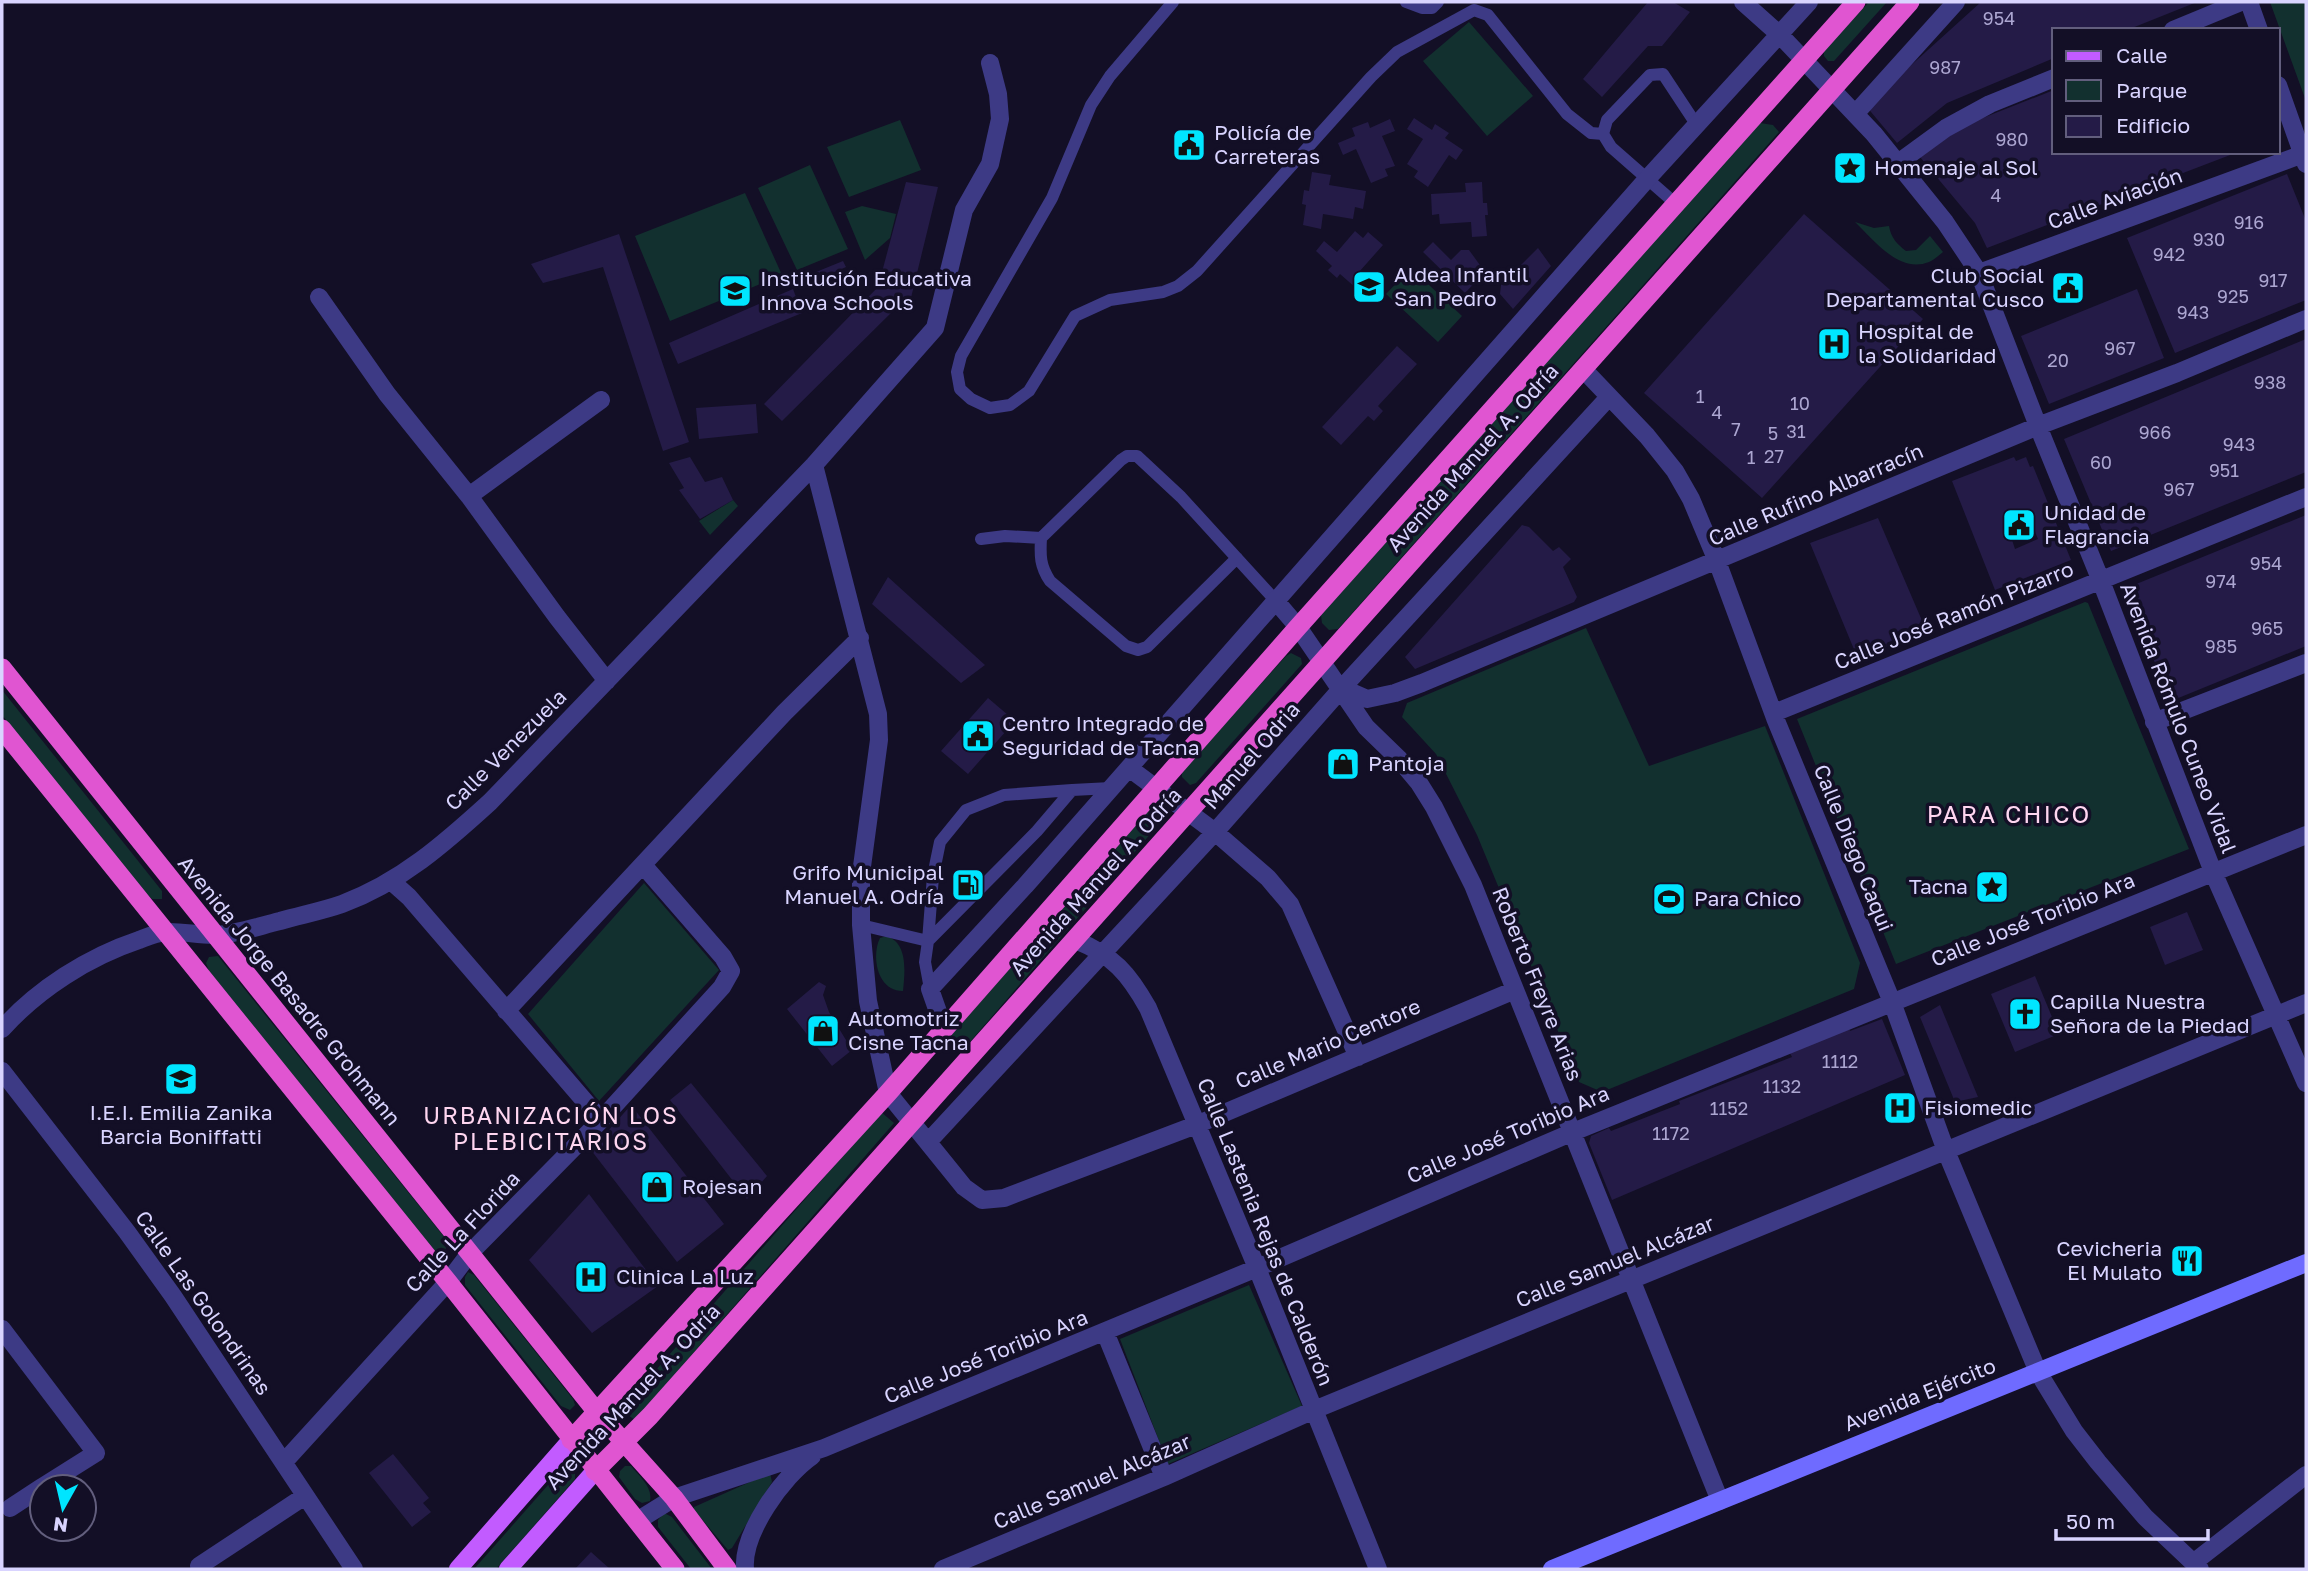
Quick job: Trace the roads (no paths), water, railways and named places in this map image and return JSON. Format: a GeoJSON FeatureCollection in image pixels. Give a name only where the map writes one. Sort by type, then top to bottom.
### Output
{"type":"FeatureCollection","features":[{"type":"Feature","properties":{"kind":"highway","name":"Avenida Manuel A. Odría"},"geometry":{"type":"LineString","coordinates":[[571,1440],[888,1093],[1856,2]]}},
{"type":"Feature","properties":{"kind":"highway","name":"Avenida Manuel A. Odría"},"geometry":{"type":"LineString","coordinates":[[595,1471],[650,1416],[1910,2]]}},
{"type":"Feature","properties":{"kind":"highway","name":"Avenida Jorge Basadre Grohmann"},"geometry":{"type":"LineString","coordinates":[[2,668],[596,1411],[674,1498],[726,1569]]}},
{"type":"Feature","properties":{"kind":"highway"},"geometry":{"type":"LineString","coordinates":[[2,729],[163,932],[448,1282],[675,1569]]}},
{"type":"Feature","properties":{"kind":"main road","name":"Avenida Ejército"},"geometry":{"type":"LineString","coordinates":[[1552,1569],[2306,1263]]}},
{"type":"Feature","properties":{"kind":"main road","name":"Avenida Manuel A. Odría"},"geometry":{"type":"LineString","coordinates":[[458,1569],[571,1440]]}},
{"type":"Feature","properties":{"kind":"main road","name":"Avenida Manuel A. Odría"},"geometry":{"type":"LineString","coordinates":[[508,1569],[595,1471]]}},
{"type":"Feature","properties":{"kind":"street","name":"Avenida Rómulo Cuneo Vidal"},"geometry":{"type":"LineString","coordinates":[[1743,2],[1805,60],[1898,163],[1945,222],[1979,273],[2213,872],[2306,1083]]}},
{"type":"Feature","properties":{"kind":"street"},"geometry":{"type":"LineString","coordinates":[[944,1029],[930,989],[1025,886],[1647,179],[1809,2]]}},
{"type":"Feature","properties":{"kind":"street"},"geometry":{"type":"LineString","coordinates":[[1855,114],[1956,2]]}},
{"type":"Feature","properties":{"kind":"street"},"geometry":{"type":"LineString","coordinates":[[2177,28],[2241,2]]}},
{"type":"Feature","properties":{"kind":"street"},"geometry":{"type":"LineString","coordinates":[[2249,2],[2258,28]]}},
{"type":"Feature","properties":{"kind":"street","name":"Calle Venezuela"},"geometry":{"type":"LineString","coordinates":[[2,1029],[30,1002],[79,967],[128,944],[163,932],[214,935],[247,930],[342,904],[391,881],[438,849],[490,802],[814,465],[935,328],[964,210],[990,164],[1000,119],[998,94],[990,63]]}},
{"type":"Feature","properties":{"kind":"street"},"geometry":{"type":"LineString","coordinates":[[1898,163],[1946,128],[1979,110],[2052,79]]}},
{"type":"Feature","properties":{"kind":"street"},"geometry":{"type":"LineString","coordinates":[[2280,90],[2305,157]]}},
{"type":"Feature","properties":{"kind":"street","name":"Calle Aviación"},"geometry":{"type":"LineString","coordinates":[[1979,273],[2305,157]]}},
{"type":"Feature","properties":{"kind":"street"},"geometry":{"type":"LineString","coordinates":[[319,296],[387,394],[469,496],[607,681]]}},
{"type":"Feature","properties":{"kind":"street","name":"Calle Rufino Albarracín"},"geometry":{"type":"LineString","coordinates":[[1342,688],[1367,699],[1395,693],[2038,426],[2177,373],[2306,319]]}},
{"type":"Feature","properties":{"kind":"street","name":"Calle Diego Caqui"},"geometry":{"type":"LineString","coordinates":[[1583,369],[1647,436],[1675,471],[1691,499],[1774,713],[1892,1002],[1947,1151],[2038,1372],[2074,1431],[2098,1462],[2145,1517],[2197,1566]]}},
{"type":"Feature","properties":{"kind":"street","name":"Manuel Odria"},"geometry":{"type":"LineString","coordinates":[[928,1142],[1215,832],[1342,688],[1609,397]]}},
{"type":"Feature","properties":{"kind":"street"},"geometry":{"type":"LineString","coordinates":[[469,496],[601,400]]}},
{"type":"Feature","properties":{"kind":"street"},"geometry":{"type":"LineString","coordinates":[[814,465],[878,714],[879,740],[861,874],[861,925],[868,1001],[888,1093]]}},
{"type":"Feature","properties":{"kind":"street","name":"Calle José Ramón Pizarro"},"geometry":{"type":"LineString","coordinates":[[1774,713],[2306,497]]}},
{"type":"Feature","properties":{"kind":"street","name":"Roberto Freyre Arias"},"geometry":{"type":"LineString","coordinates":[[1275,600],[1342,688],[1366,727],[1419,783],[1473,885],[1720,1501]]}},
{"type":"Feature","properties":{"kind":"street"},"geometry":{"type":"LineString","coordinates":[[506,1011],[784,713],[860,638]]}},
{"type":"Feature","properties":{"kind":"street"},"geometry":{"type":"LineString","coordinates":[[2154,722],[2306,663]]}},
{"type":"Feature","properties":{"kind":"street"},"geometry":{"type":"LineString","coordinates":[[1129,768],[1215,832],[1268,878],[1290,904],[1358,1057]]}},
{"type":"Feature","properties":{"kind":"street","name":"Calle José Toribio Ara"},"geometry":{"type":"LineString","coordinates":[[637,1521],[674,1498],[824,1448],[1257,1268],[1573,1132],[2306,835]]}},
{"type":"Feature","properties":{"kind":"street","name":"Calle La Florida"},"geometry":{"type":"LineString","coordinates":[[284,1462],[448,1282],[470,1253],[601,1120],[722,988],[731,971],[723,957],[643,865]]}},
{"type":"Feature","properties":{"kind":"street"},"geometry":{"type":"LineString","coordinates":[[391,881],[409,897],[601,1120]]}},
{"type":"Feature","properties":{"kind":"street","name":"Calle Lastenia Rejas de Calderón"},"geometry":{"type":"LineString","coordinates":[[1075,940],[1102,953],[1120,967],[1135,985],[1149,1009],[1378,1569]]}},
{"type":"Feature","properties":{"kind":"street","name":"Calle Mario Centore"},"geometry":{"type":"LineString","coordinates":[[888,1093],[964,1187],[982,1200],[1004,1198],[1196,1125],[1515,990]]}},
{"type":"Feature","properties":{"kind":"street","name":"Calle Samuel Alcázar"},"geometry":{"type":"LineString","coordinates":[[943,1569],[1164,1477],[1314,1410],[2306,1003]]}},
{"type":"Feature","properties":{"kind":"street","name":"Calle Las Golondrinas"},"geometry":{"type":"LineString","coordinates":[[2,1071],[127,1232],[173,1296],[354,1569]]}},
{"type":"Feature","properties":{"kind":"street"},"geometry":{"type":"LineString","coordinates":[[2,1329],[96,1453],[64,1473]]}},
{"type":"Feature","properties":{"kind":"street"},"geometry":{"type":"LineString","coordinates":[[1105,1332],[1164,1477]]}},
{"type":"Feature","properties":{"kind":"street","name":"Calle José Toribio Ara"},"geometry":{"type":"LineString","coordinates":[[745,1569],[744,1559],[751,1534],[766,1511],[802,1464],[824,1448]]}},
{"type":"Feature","properties":{"kind":"street"},"geometry":{"type":"LineString","coordinates":[[2197,1566],[2306,1475]]}},
{"type":"Feature","properties":{"kind":"street"},"geometry":{"type":"LineString","coordinates":[[10,1508],[28,1496]]}},
{"type":"Feature","properties":{"kind":"street"},"geometry":{"type":"LineString","coordinates":[[199,1566],[305,1496]]}},
{"type":"Feature","properties":{"kind":"lane"},"geometry":{"type":"LineString","coordinates":[[1173,2],[1110,76],[1091,105],[1052,198],[961,356],[957,372],[960,389],[971,399],[990,408],[1010,405],[1029,391],[1075,316],[1110,300],[1163,292],[1178,286],[1197,271],[1371,77],[1397,52],[1474,10],[1488,15],[1567,114],[1591,133],[1602,134],[1612,147],[1676,204]]}},
{"type":"Feature","properties":{"kind":"lane"},"geometry":{"type":"LineString","coordinates":[[1406,2],[1422,8],[1435,5],[1428,36]]}},
{"type":"Feature","properties":{"kind":"lane"},"geometry":{"type":"LineString","coordinates":[[1602,134],[1607,120],[1650,75],[1663,74],[1696,124]]}},
{"type":"Feature","properties":{"kind":"lane"},"geometry":{"type":"LineString","coordinates":[[1237,558],[1147,648],[1138,650],[1126,646],[1050,581],[1041,569],[1041,538],[1121,460],[1132,455],[1137,456],[1181,497],[1237,558],[1275,600]]}},
{"type":"Feature","properties":{"kind":"lane"},"geometry":{"type":"LineString","coordinates":[[981,539],[1005,536],[1041,538]]}},
{"type":"Feature","properties":{"kind":"lane"},"geometry":{"type":"LineString","coordinates":[[930,989],[925,962],[933,876],[940,842],[966,810],[1004,795],[1111,788]]}},
{"type":"Feature","properties":{"kind":"lane"},"geometry":{"type":"LineString","coordinates":[[928,941],[1037,831],[1072,790]]}},
{"type":"Feature","properties":{"kind":"lane"},"geometry":{"type":"LineString","coordinates":[[861,925],[928,941]]}},
{"type":"Feature","properties":{"kind":"place","name":"Policía de Carreteras"},"geometry":{"type":"Point","coordinates":[1189,145]}},
{"type":"Feature","properties":{"kind":"place","name":"Homenaje al Sol"},"geometry":{"type":"Point","coordinates":[1850,168]}},
{"type":"Feature","properties":{"kind":"place","name":"Aldea Infantil San Pedro"},"geometry":{"type":"Point","coordinates":[1369,287]}},
{"type":"Feature","properties":{"kind":"place","name":"Club Social Departamental Cusco"},"geometry":{"type":"Point","coordinates":[2068,288]}},
{"type":"Feature","properties":{"kind":"place","name":"Institución Educativa Innova Schools"},"geometry":{"type":"Point","coordinates":[735,291]}},
{"type":"Feature","properties":{"kind":"place","name":"Hospital de la Solidaridad"},"geometry":{"type":"Point","coordinates":[1834,344]}},
{"type":"Feature","properties":{"kind":"place","name":"Unidad de Flagrancia"},"geometry":{"type":"Point","coordinates":[2019,525]}},
{"type":"Feature","properties":{"kind":"place","name":"Centro Integrado de Seguridad de Tacna"},"geometry":{"type":"Point","coordinates":[978,736]}},
{"type":"Feature","properties":{"kind":"place","name":"Pantoja"},"geometry":{"type":"Point","coordinates":[1343,764]}},
{"type":"Feature","properties":{"kind":"place","name":"Grifo Municipal Manuel A. Odría"},"geometry":{"type":"Point","coordinates":[968,885]}},
{"type":"Feature","properties":{"kind":"place","name":"Tacna"},"geometry":{"type":"Point","coordinates":[1992,887]}},
{"type":"Feature","properties":{"kind":"place","name":"Para Chico"},"geometry":{"type":"Point","coordinates":[1669,899]}},
{"type":"Feature","properties":{"kind":"place","name":"Capilla Nuestra Señora de la Piedad"},"geometry":{"type":"Point","coordinates":[2025,1014]}},
{"type":"Feature","properties":{"kind":"place","name":"Automotriz Cisne Tacna"},"geometry":{"type":"Point","coordinates":[823,1031]}},
{"type":"Feature","properties":{"kind":"place","name":"I.E.I. Emilia Zanika Barcia Boniffatti"},"geometry":{"type":"Point","coordinates":[181,1079]}},
{"type":"Feature","properties":{"kind":"place","name":"Fisiomedic"},"geometry":{"type":"Point","coordinates":[1900,1108]}},
{"type":"Feature","properties":{"kind":"place","name":"Rojesan"},"geometry":{"type":"Point","coordinates":[657,1187]}},
{"type":"Feature","properties":{"kind":"place","name":"Cevicheria El Mulato"},"geometry":{"type":"Point","coordinates":[2187,1261]}},
{"type":"Feature","properties":{"kind":"place","name":"Clinica La Luz"},"geometry":{"type":"Point","coordinates":[591,1277]}},
{"type":"Feature","properties":{"kind":"district","name":"PARA CHICO"},"geometry":{"type":"Point","coordinates":[2009,815]}},
{"type":"Feature","properties":{"kind":"district","name":"URBANIZACIÓN LOS PLEBICITARIOS"},"geometry":{"type":"Point","coordinates":[551,1129]}}]}
